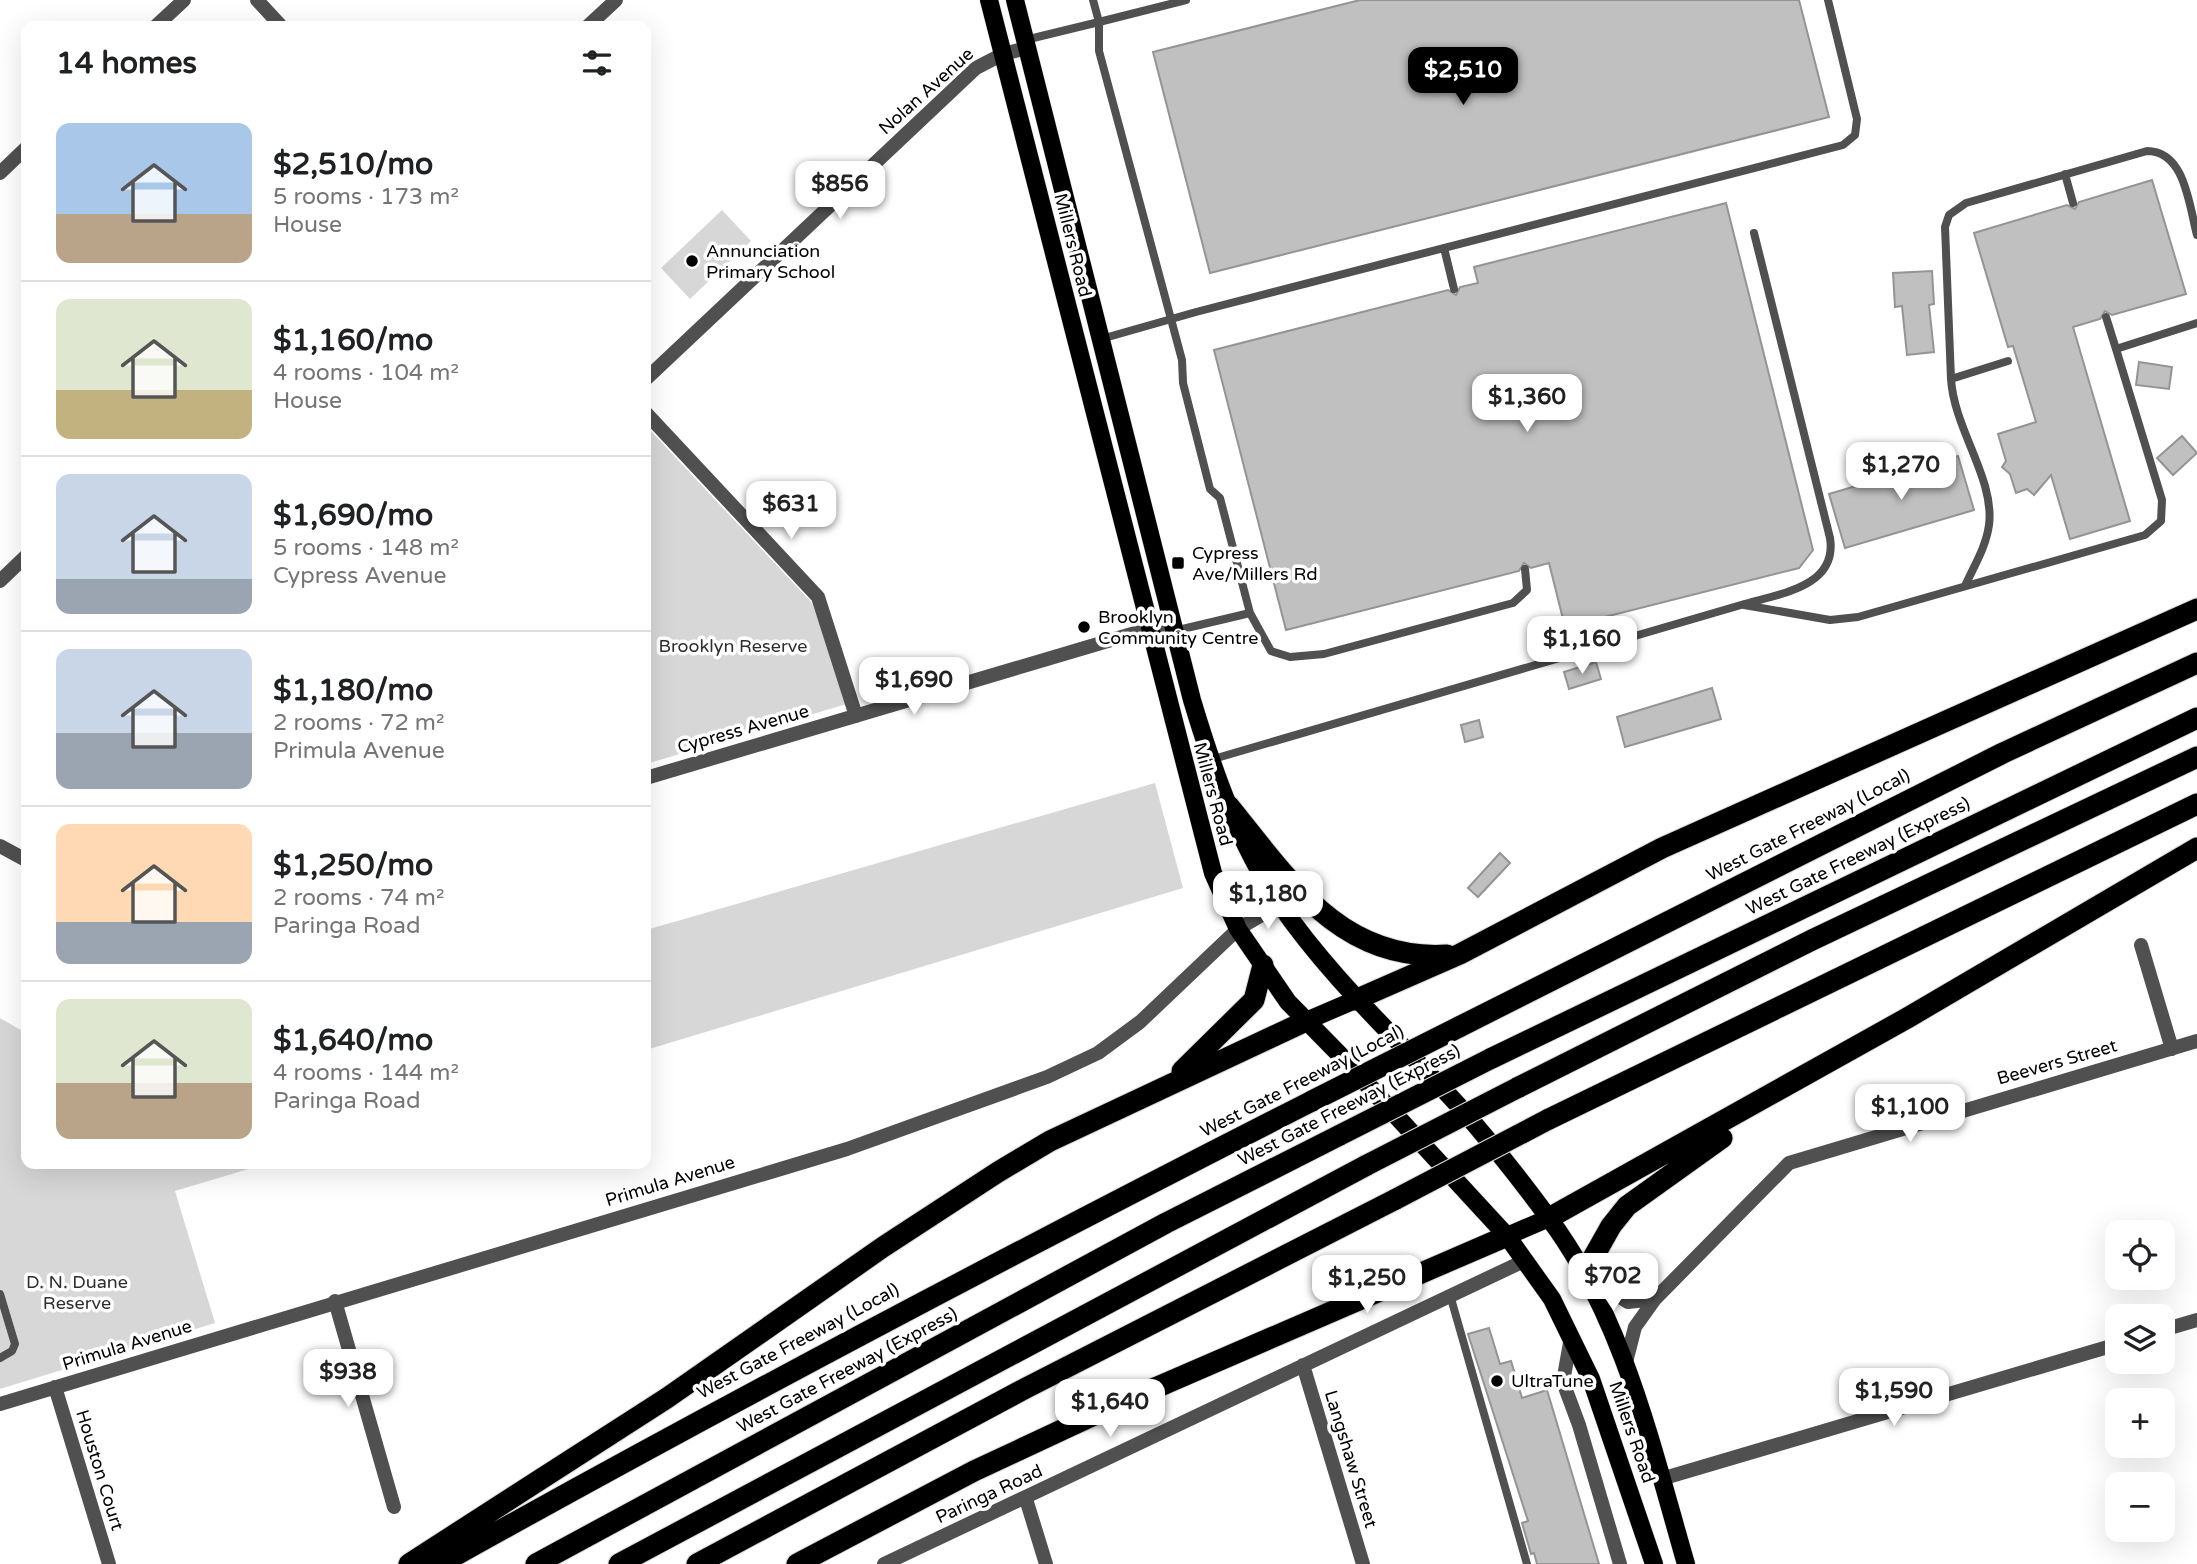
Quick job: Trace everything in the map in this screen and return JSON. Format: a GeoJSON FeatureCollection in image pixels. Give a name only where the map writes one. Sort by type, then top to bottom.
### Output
{"type":"FeatureCollection","features":[{"type":"Feature","properties":{"kind":"highway"},"geometry":{"type":"LineString","coordinates":[[1355,1000],[1460,954],[1661,848],[2197,609]]}},
{"type":"Feature","properties":{"kind":"highway","name":"West Gate Freeway (Local)"},"geometry":{"type":"LineString","coordinates":[[440,1564],[711,1413],[934,1294],[1990,759],[2197,663]]}},
{"type":"Feature","properties":{"kind":"highway","name":"West Gate Freeway (Express)"},"geometry":{"type":"LineString","coordinates":[[536,1564],[1166,1223],[1490,1059],[2197,718]]}},
{"type":"Feature","properties":{"kind":"highway"},"geometry":{"type":"LineString","coordinates":[[619,1564],[1367,1165],[1517,1088],[1812,940],[2197,757]]}},
{"type":"Feature","properties":{"kind":"highway"},"geometry":{"type":"LineString","coordinates":[[697,1564],[1026,1388],[1547,1120],[2197,804]]}},
{"type":"Feature","properties":{"kind":"highway"},"geometry":{"type":"LineString","coordinates":[[1229,806],[1299,893],[1330,920],[1361,939],[1386,948],[1422,956],[1460,954]]}},
{"type":"Feature","properties":{"kind":"highway"},"geometry":{"type":"LineString","coordinates":[[1549,1217],[1909,1017],[2197,848]]}},
{"type":"Feature","properties":{"kind":"highway"},"geometry":{"type":"LineString","coordinates":[[1168,1084],[1254,1000],[1263,965]]}},
{"type":"Feature","properties":{"kind":"highway"},"geometry":{"type":"LineString","coordinates":[[1584,1274],[1611,1226],[1627,1206],[1685,1162],[1909,1017]]}},
{"type":"Feature","properties":{"kind":"highway"},"geometry":{"type":"LineString","coordinates":[[409,1564],[667,1398],[883,1247],[998,1172],[1050,1141],[1306,1021]]}},
{"type":"Feature","properties":{"kind":"highway"},"geometry":{"type":"LineString","coordinates":[[797,1564],[974,1471],[1109,1408],[1507,1236]]}},
{"type":"Feature","properties":{"kind":"main road","name":"Millers Road"},"geometry":{"type":"LineString","coordinates":[[989,0],[1201,837],[1213,873],[1238,929],[1288,1002],[1507,1236],[1552,1299],[1591,1379],[1654,1564]]}},
{"type":"Feature","properties":{"kind":"main road","name":"Millers Road"},"geometry":{"type":"LineString","coordinates":[[1015,0],[1173,627],[1210,760],[1229,806],[1263,878],[1318,957],[1355,1000],[1459,1106],[1549,1217],[1584,1274],[1625,1366],[1686,1564]]}},
{"type":"Feature","properties":{"kind":"main road"},"geometry":{"type":"LineString","coordinates":[[1306,1021],[1355,1000]]}},
{"type":"Feature","properties":{"kind":"main road"},"geometry":{"type":"LineString","coordinates":[[1507,1236],[1549,1217]]}},
{"type":"Feature","properties":{"kind":"street"},"geometry":{"type":"LineString","coordinates":[[161,21],[184,0]]}},
{"type":"Feature","properties":{"kind":"street"},"geometry":{"type":"LineString","coordinates":[[257,0],[276,21]]}},
{"type":"Feature","properties":{"kind":"street"},"geometry":{"type":"LineString","coordinates":[[593,21],[616,0]]}},
{"type":"Feature","properties":{"kind":"street","name":"Nolan Avenue"},"geometry":{"type":"LineString","coordinates":[[651,374],[976,68],[1026,44]]}},
{"type":"Feature","properties":{"kind":"street"},"geometry":{"type":"LineString","coordinates":[[0,173],[21,153]]}},
{"type":"Feature","properties":{"kind":"street"},"geometry":{"type":"LineString","coordinates":[[651,418],[818,597],[856,716]]}},
{"type":"Feature","properties":{"kind":"street"},"geometry":{"type":"LineString","coordinates":[[0,581],[21,561]]}},
{"type":"Feature","properties":{"kind":"street","name":"Cypress Avenue"},"geometry":{"type":"LineString","coordinates":[[651,777],[1148,628],[1173,627]]}},
{"type":"Feature","properties":{"kind":"street"},"geometry":{"type":"LineString","coordinates":[[0,846],[21,857]]}},
{"type":"Feature","properties":{"kind":"street","name":"Primula Avenue"},"geometry":{"type":"LineString","coordinates":[[0,1404],[847,1149],[1047,1077],[1098,1053],[1140,1022],[1238,929],[1299,893]]}},
{"type":"Feature","properties":{"kind":"street"},"geometry":{"type":"LineString","coordinates":[[2141,945],[2172,1049]]}},
{"type":"Feature","properties":{"kind":"street","name":"Beevers Street"},"geometry":{"type":"LineString","coordinates":[[1625,1366],[1635,1327],[1655,1299],[1789,1163],[2197,1041]]}},
{"type":"Feature","properties":{"kind":"street","name":"Paringa Road"},"geometry":{"type":"LineString","coordinates":[[884,1564],[1526,1260]]}},
{"type":"Feature","properties":{"kind":"street"},"geometry":{"type":"LineString","coordinates":[[1584,1274],[1629,1302],[1655,1299]]}},
{"type":"Feature","properties":{"kind":"street"},"geometry":{"type":"LineString","coordinates":[[335,1301],[394,1507]]}},
{"type":"Feature","properties":{"kind":"street"},"geometry":{"type":"LineString","coordinates":[[2175,1326],[2197,1320]]}},
{"type":"Feature","properties":{"kind":"street"},"geometry":{"type":"LineString","coordinates":[[1571,1337],[1563,1382],[1579,1425],[1620,1564]]}},
{"type":"Feature","properties":{"kind":"street"},"geometry":{"type":"LineString","coordinates":[[1661,1479],[2105,1348]]}},
{"type":"Feature","properties":{"kind":"street","name":"Langshaw Street"},"geometry":{"type":"LineString","coordinates":[[1303,1365],[1363,1564]]}},
{"type":"Feature","properties":{"kind":"street","name":"Houston Court"},"geometry":{"type":"LineString","coordinates":[[55,1387],[109,1564]]}},
{"type":"Feature","properties":{"kind":"street"},"geometry":{"type":"LineString","coordinates":[[1026,1499],[1046,1564]]}},
{"type":"Feature","properties":{"kind":"lane"},"geometry":{"type":"LineString","coordinates":[[1093,0],[1099,22],[1099,51],[1162,296],[1182,360],[1183,383],[1210,489],[1220,498],[1250,613],[1271,651],[1290,657],[1307,657],[1513,603],[1527,590],[1525,569]]}},
{"type":"Feature","properties":{"kind":"lane"},"geometry":{"type":"LineString","coordinates":[[1026,44],[1186,0]]}},
{"type":"Feature","properties":{"kind":"lane"},"geometry":{"type":"LineString","coordinates":[[1101,339],[1849,142],[1857,128],[1857,119],[1828,0]]}},
{"type":"Feature","properties":{"kind":"lane"},"geometry":{"type":"LineString","coordinates":[[1965,586],[1980,554],[1990,513],[1983,482],[1955,409],[1951,379],[1945,227],[1949,215],[1966,203],[2147,151],[2168,155],[2178,170],[2197,235]]}},
{"type":"Feature","properties":{"kind":"lane"},"geometry":{"type":"LineString","coordinates":[[2065,174],[2073,203]]}},
{"type":"Feature","properties":{"kind":"lane"},"geometry":{"type":"LineString","coordinates":[[1210,760],[1741,605],[1816,579],[1827,565],[1832,547],[1754,233]]}},
{"type":"Feature","properties":{"kind":"lane"},"geometry":{"type":"LineString","coordinates":[[1444,248],[1454,289]]}},
{"type":"Feature","properties":{"kind":"lane"},"geometry":{"type":"LineString","coordinates":[[1741,605],[1810,617],[1844,619],[2145,535],[2161,522],[2163,512],[2106,317]]}},
{"type":"Feature","properties":{"kind":"lane"},"geometry":{"type":"LineString","coordinates":[[2116,349],[2197,323]]}},
{"type":"Feature","properties":{"kind":"lane"},"geometry":{"type":"LineString","coordinates":[[1951,379],[2008,362]]}},
{"type":"Feature","properties":{"kind":"lane"},"geometry":{"type":"LineString","coordinates":[[1173,627],[1250,613]]}},
{"type":"Feature","properties":{"kind":"lane"},"geometry":{"type":"LineString","coordinates":[[0,1294],[15,1344],[12,1351],[0,1358]]}},
{"type":"Feature","properties":{"kind":"lane"},"geometry":{"type":"LineString","coordinates":[[1450,1295],[1527,1564]]}},
{"type":"Feature","properties":{"kind":"green space"},"geometry":{"type":"Polygon","coordinates":[[[722,210],[751,241],[690,299],[661,268],[722,210]]]}},
{"type":"Feature","properties":{"kind":"green space","name":"Brooklyn Reserve"},"geometry":{"type":"Polygon","coordinates":[[[651,431],[812,603],[850,703],[651,763],[651,431]]]}},
{"type":"Feature","properties":{"kind":"green space"},"geometry":{"type":"Polygon","coordinates":[[[1155,783],[1183,888],[651,1048],[651,929],[1155,783]]]}},
{"type":"Feature","properties":{"kind":"green space","name":"D. N. Duane Reserve"},"geometry":{"type":"Polygon","coordinates":[[[0,1018],[21,1030],[21,1169],[248,1169],[175,1191],[215,1323],[0,1389],[0,1018]]]}},
{"type":"Feature","properties":{"kind":"building"},"geometry":{"type":"Polygon","coordinates":[[[1360,0],[1799,0],[1829,117],[1210,273],[1153,52],[1360,0]]]}},
{"type":"Feature","properties":{"kind":"building"},"geometry":{"type":"Polygon","coordinates":[[[2152,180],[2186,294],[2112,315],[2105,311],[2100,319],[2073,327],[2130,521],[2070,539],[2051,475],[2034,495],[2027,489],[2016,493],[2010,474],[2002,467],[2006,461],[1998,434],[2036,422],[2013,346],[2008,347],[1974,233],[2067,205],[2075,209],[2079,202],[2152,180]]]}},
{"type":"Feature","properties":{"kind":"building"},"geometry":{"type":"Polygon","coordinates":[[[1726,203],[1813,550],[1799,568],[1565,627],[1549,563],[1531,568],[1524,563],[1519,571],[1286,630],[1214,350],[1448,290],[1456,295],[1460,287],[1478,283],[1474,267],[1726,203]]]}},
{"type":"Feature","properties":{"kind":"building"},"geometry":{"type":"Polygon","coordinates":[[[1932,271],[1934,304],[1929,305],[1934,352],[1907,355],[1902,306],[1895,307],[1893,273],[1932,271]]]}},
{"type":"Feature","properties":{"kind":"building"},"geometry":{"type":"Polygon","coordinates":[[[2139,362],[2172,367],[2169,389],[2136,385],[2139,362]]]}},
{"type":"Feature","properties":{"kind":"building"},"geometry":{"type":"Polygon","coordinates":[[[2182,436],[2197,453],[2173,475],[2157,458],[2182,436]]]}},
{"type":"Feature","properties":{"kind":"building"},"geometry":{"type":"Polygon","coordinates":[[[1958,456],[1974,510],[1845,548],[1829,494],[1958,456]]]}},
{"type":"Feature","properties":{"kind":"building"},"geometry":{"type":"Polygon","coordinates":[[[1596,662],[1601,679],[1569,689],[1564,672],[1596,662]]]}},
{"type":"Feature","properties":{"kind":"building"},"geometry":{"type":"Polygon","coordinates":[[[1712,688],[1721,719],[1625,747],[1617,717],[1712,688]]]}},
{"type":"Feature","properties":{"kind":"building"},"geometry":{"type":"Polygon","coordinates":[[[1479,720],[1483,737],[1465,742],[1461,725],[1479,720]]]}},
{"type":"Feature","properties":{"kind":"building"},"geometry":{"type":"Polygon","coordinates":[[[1500,853],[1510,863],[1478,897],[1468,888],[1500,853]]]}},
{"type":"Feature","properties":{"kind":"building"},"geometry":{"type":"Polygon","coordinates":[[[1489,1328],[1500,1364],[1511,1361],[1522,1398],[1547,1390],[1599,1564],[1537,1564],[1534,1553],[1531,1554],[1522,1523],[1528,1521],[1468,1334],[1489,1328]]]}},
{"type":"Feature","properties":{"kind":"place","name":"Annunciation Primary School"},"geometry":{"type":"Point","coordinates":[692,261]}},
{"type":"Feature","properties":{"kind":"place","name":"Cypress Ave/Millers Rd"},"geometry":{"type":"Point","coordinates":[1178,563]}},
{"type":"Feature","properties":{"kind":"place","name":"Brooklyn Community Centre"},"geometry":{"type":"Point","coordinates":[1084,627]}},
{"type":"Feature","properties":{"kind":"place","name":"UltraTune"},"geometry":{"type":"Point","coordinates":[1497,1381]}}]}
